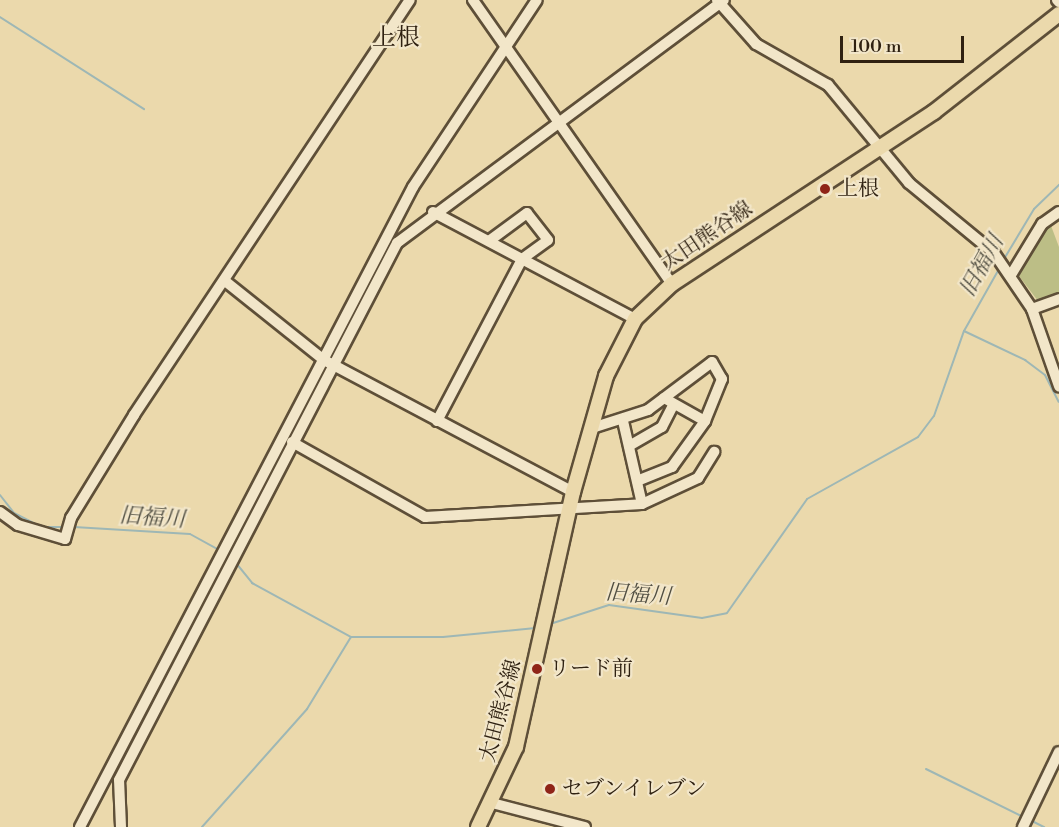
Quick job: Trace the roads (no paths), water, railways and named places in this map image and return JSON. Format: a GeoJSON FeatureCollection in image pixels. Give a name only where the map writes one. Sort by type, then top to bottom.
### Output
{"type":"FeatureCollection","features":[{"type":"Feature","properties":{"kind":"main road","name":"太田熊谷線"},"geometry":{"type":"LineString","coordinates":[[478,827],[492,802],[516,747],[573,492],[616,348],[635,318],[672,284],[934,112],[1059,14]]}},
{"type":"Feature","properties":{"kind":"street"},"geometry":{"type":"LineString","coordinates":[[0,512],[18,525],[65,538],[70,518],[410,0]]}},
{"type":"Feature","properties":{"kind":"street"},"geometry":{"type":"LineString","coordinates":[[473,0],[672,284]]}},
{"type":"Feature","properties":{"kind":"street"},"geometry":{"type":"LineString","coordinates":[[80,827],[215,561],[285,436],[413,187],[537,0]]}},
{"type":"Feature","properties":{"kind":"street"},"geometry":{"type":"LineString","coordinates":[[121,827],[118,780],[227,569],[296,446],[397,243],[433,212],[560,123],[720,1],[756,44],[828,85],[909,183],[994,253],[1010,273],[1032,309],[1059,386]]}},
{"type":"Feature","properties":{"kind":"street"},"geometry":{"type":"LineString","coordinates":[[433,212],[635,318]]}},
{"type":"Feature","properties":{"kind":"street"},"geometry":{"type":"LineString","coordinates":[[1010,273],[1042,224],[1059,212]]}},
{"type":"Feature","properties":{"kind":"street"},"geometry":{"type":"LineString","coordinates":[[437,421],[522,259],[548,240],[527,213],[489,241]]}},
{"type":"Feature","properties":{"kind":"street"},"geometry":{"type":"LineString","coordinates":[[225,281],[324,360],[573,492]]}},
{"type":"Feature","properties":{"kind":"street"},"geometry":{"type":"LineString","coordinates":[[1032,309],[1059,301]]}},
{"type":"Feature","properties":{"kind":"street"},"geometry":{"type":"LineString","coordinates":[[592,428],[623,421],[663,398],[712,362],[722,379],[705,421],[672,468],[637,481]]}},
{"type":"Feature","properties":{"kind":"street"},"geometry":{"type":"LineString","coordinates":[[663,398],[705,421]]}},
{"type":"Feature","properties":{"kind":"street"},"geometry":{"type":"LineString","coordinates":[[629,446],[662,427],[673,405]]}},
{"type":"Feature","properties":{"kind":"street"},"geometry":{"type":"LineString","coordinates":[[623,421],[642,504]]}},
{"type":"Feature","properties":{"kind":"street"},"geometry":{"type":"LineString","coordinates":[[285,436],[296,446],[425,517],[642,504],[698,478],[714,452]]}},
{"type":"Feature","properties":{"kind":"street"},"geometry":{"type":"LineString","coordinates":[[1023,827],[1059,752]]}},
{"type":"Feature","properties":{"kind":"street"},"geometry":{"type":"LineString","coordinates":[[492,802],[585,827]]}},
{"type":"Feature","properties":{"kind":"waterway"},"geometry":{"type":"LineString","coordinates":[[0,17],[144,109]]}},
{"type":"Feature","properties":{"kind":"waterway","name":"旧福川"},"geometry":{"type":"LineString","coordinates":[[1004,259],[1034,209],[1059,185]]}},
{"type":"Feature","properties":{"kind":"waterway","name":"旧福川"},"geometry":{"type":"LineString","coordinates":[[547,625],[609,605],[702,618],[727,613],[807,499],[918,437],[934,416],[964,331],[1000,267]]}},
{"type":"Feature","properties":{"kind":"waterway"},"geometry":{"type":"LineString","coordinates":[[964,331],[1025,360],[1045,375],[1059,402]]}},
{"type":"Feature","properties":{"kind":"waterway","name":"旧福川"},"geometry":{"type":"LineString","coordinates":[[0,495],[14,513],[42,527],[65,527]]}},
{"type":"Feature","properties":{"kind":"waterway","name":"旧福川"},"geometry":{"type":"LineString","coordinates":[[74,527],[190,534],[219,550]]}},
{"type":"Feature","properties":{"kind":"waterway","name":"旧福川"},"geometry":{"type":"LineString","coordinates":[[236,563],[252,583],[351,637],[443,637],[536,628]]}},
{"type":"Feature","properties":{"kind":"waterway"},"geometry":{"type":"LineString","coordinates":[[202,827],[307,709],[351,637]]}},
{"type":"Feature","properties":{"kind":"waterway"},"geometry":{"type":"LineString","coordinates":[[926,769],[1025,818]]}},
{"type":"Feature","properties":{"kind":"waterway"},"geometry":{"type":"LineString","coordinates":[[1030,820],[1044,827]]}},
{"type":"Feature","properties":{"kind":"place","name":"上根"},"geometry":{"type":"Point","coordinates":[825,189]}},
{"type":"Feature","properties":{"kind":"place","name":"リード前"},"geometry":{"type":"Point","coordinates":[537,669]}},
{"type":"Feature","properties":{"kind":"place","name":"セブンイレブン"},"geometry":{"type":"Point","coordinates":[550,789]}},
{"type":"Feature","properties":{"kind":"district","name":"上根"},"geometry":{"type":"Point","coordinates":[396,39]}}]}
